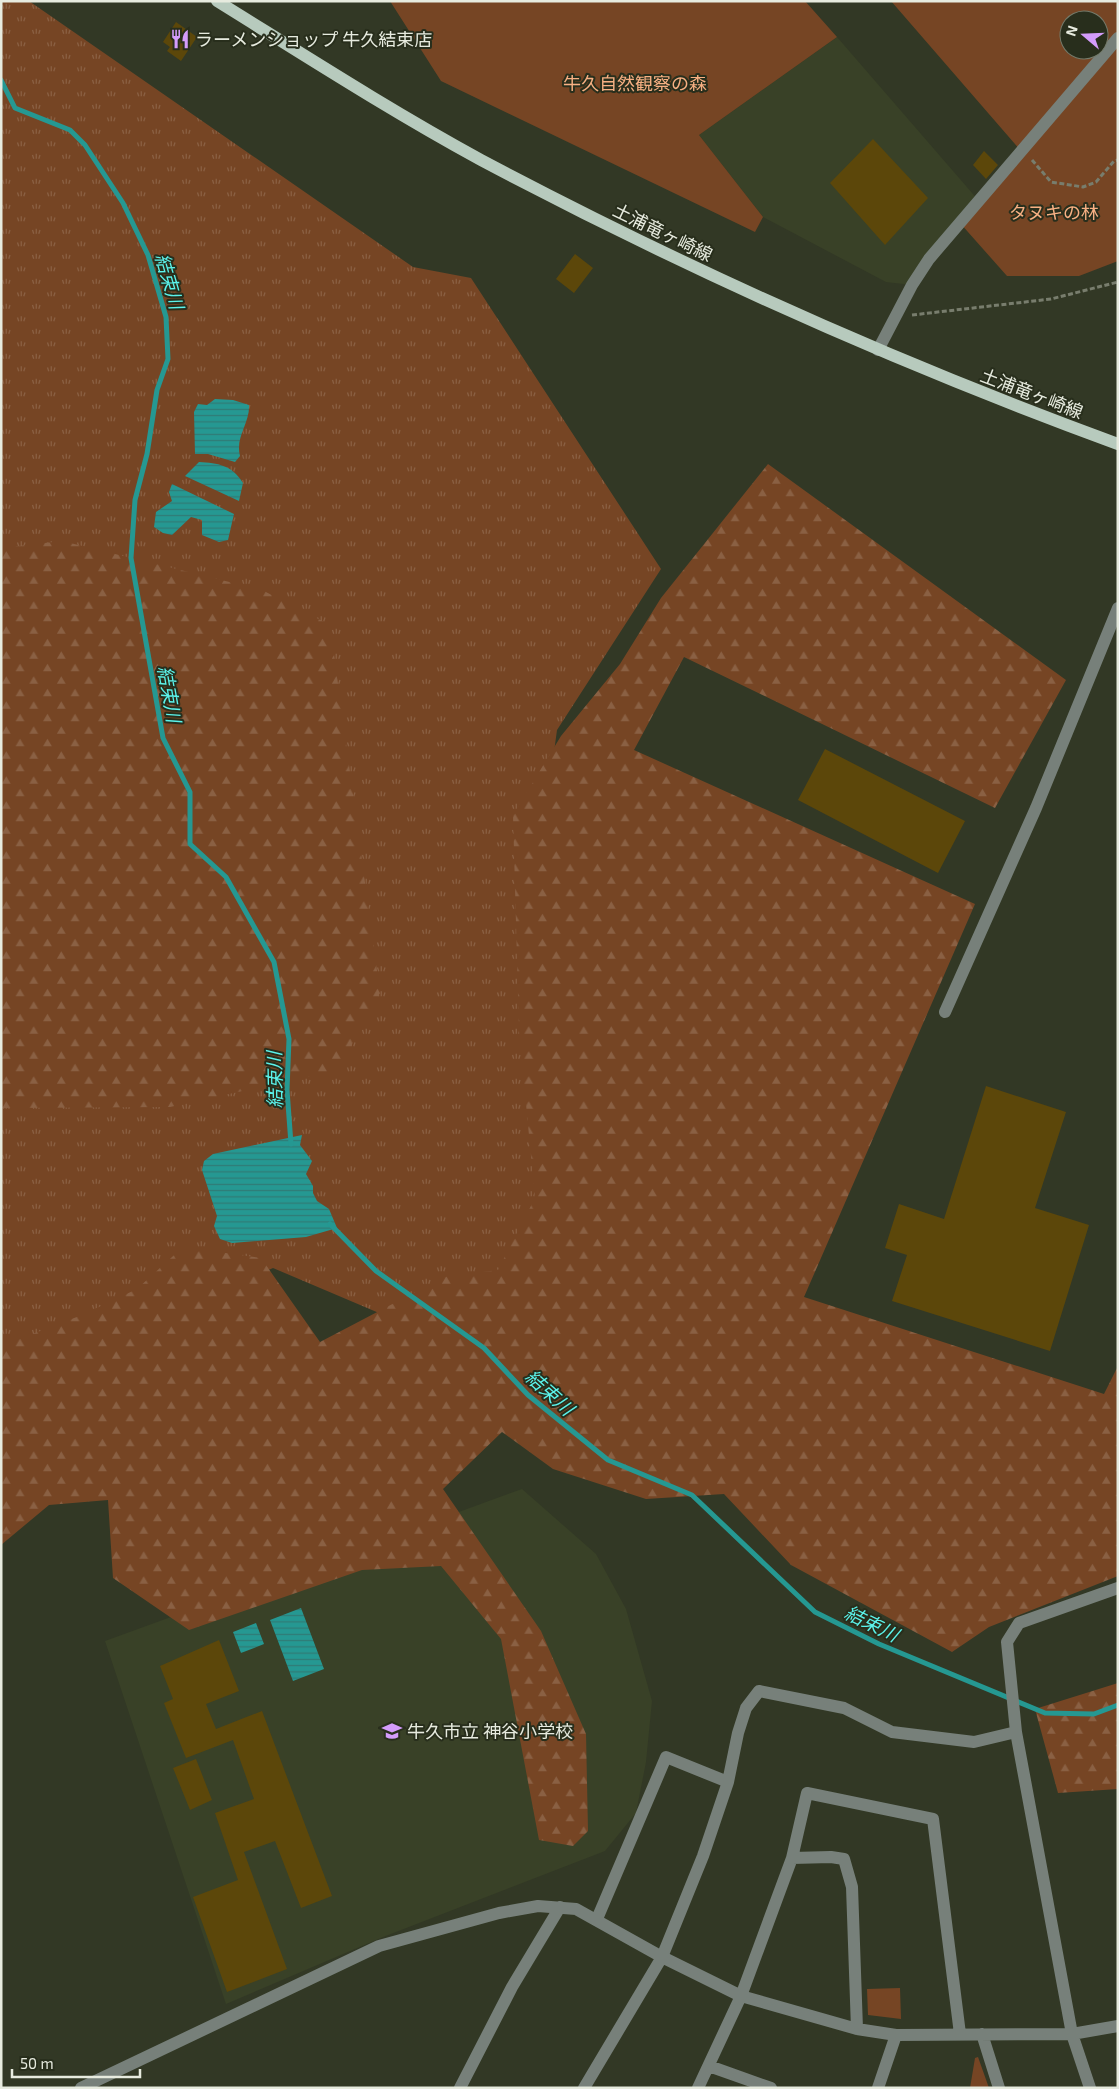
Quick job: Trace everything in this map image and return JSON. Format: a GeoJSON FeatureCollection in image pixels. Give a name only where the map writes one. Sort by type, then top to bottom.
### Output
{"type":"FeatureCollection","features":[{"type":"Feature","properties":{"kind":"main road","name":"土浦竜ヶ崎線"},"geometry":{"type":"LineString","coordinates":[[217,1],[310,60],[479,159],[656,249],[878,350],[1027,411],[1118,444]]}},
{"type":"Feature","properties":{"kind":"street"},"geometry":{"type":"LineString","coordinates":[[878,350],[894,317],[929,259],[1118,38]]}},
{"type":"Feature","properties":{"kind":"street"},"geometry":{"type":"LineString","coordinates":[[944,1012],[1036,808],[1118,608]]}},
{"type":"Feature","properties":{"kind":"street"},"geometry":{"type":"LineString","coordinates":[[1090,2088],[1072,2034],[1016,1732],[1007,1642],[1019,1623],[1118,1588]]}},
{"type":"Feature","properties":{"kind":"street"},"geometry":{"type":"LineString","coordinates":[[584,2088],[662,1957],[703,1856],[728,1782],[738,1733],[746,1708],[759,1691],[844,1708],[892,1732],[974,1742],[1016,1732]]}},
{"type":"Feature","properties":{"kind":"street"},"geometry":{"type":"LineString","coordinates":[[597,1919],[666,1757],[728,1782]]}},
{"type":"Feature","properties":{"kind":"street"},"geometry":{"type":"LineString","coordinates":[[698,2088],[742,1996],[792,1858],[807,1793],[933,1819],[960,2034]]}},
{"type":"Feature","properties":{"kind":"street"},"geometry":{"type":"LineString","coordinates":[[792,1858],[831,1857],[844,1859],[852,1888],[857,2029]]}},
{"type":"Feature","properties":{"kind":"street"},"geometry":{"type":"LineString","coordinates":[[81,2088],[379,1946],[500,1913],[538,1906],[576,1909],[597,1919],[662,1957],[742,1996],[857,2029],[896,2034],[1072,2034],[1118,2026]]}},
{"type":"Feature","properties":{"kind":"street"},"geometry":{"type":"LineString","coordinates":[[460,2088],[512,1987],[560,1907]]}},
{"type":"Feature","properties":{"kind":"street"},"geometry":{"type":"LineString","coordinates":[[878,2088],[896,2034]]}},
{"type":"Feature","properties":{"kind":"street"},"geometry":{"type":"LineString","coordinates":[[982,2034],[999,2088]]}},
{"type":"Feature","properties":{"kind":"street"},"geometry":{"type":"LineString","coordinates":[[709,2066],[771,2088]]}},
{"type":"Feature","properties":{"kind":"path"},"geometry":{"type":"LineString","coordinates":[[1021,151],[1034,161],[1051,182],[1083,187],[1096,182],[1114,161],[1118,160]]}},
{"type":"Feature","properties":{"kind":"path"},"geometry":{"type":"LineString","coordinates":[[894,317],[1051,299],[1118,282]]}},
{"type":"Feature","properties":{"kind":"shaded area"},"geometry":{"type":"Polygon","coordinates":[[[837,37],[979,201],[912,285],[886,282],[763,217],[699,135],[837,37]]]}},
{"type":"Feature","properties":{"kind":"shaded area","name":"牛久市立 神谷小学校"},"geometry":{"type":"Polygon","coordinates":[[[522,1489],[596,1554],[626,1609],[652,1701],[646,1762],[636,1813],[605,1851],[383,1937],[226,2004],[105,1641],[522,1489]]]}},
{"type":"Feature","properties":{"kind":"green space"},"geometry":{"type":"Polygon","coordinates":[[[1,1],[29,1],[413,267],[471,278],[661,569],[557,730],[531,921],[583,1299],[445,1341],[273,1268],[1,1389],[1,1]]]}},
{"type":"Feature","properties":{"kind":"green space","name":"牛久自然観察の森"},"geometry":{"type":"Polygon","coordinates":[[[390,1],[805,1],[837,37],[699,135],[763,217],[755,232],[441,81],[390,1]]]}},
{"type":"Feature","properties":{"kind":"green space","name":"タヌキの林"},"geometry":{"type":"Polygon","coordinates":[[[891,1],[1118,1],[1118,261],[1079,276],[1007,276],[960,223],[1021,151],[891,1]]]}},
{"type":"Feature","properties":{"kind":"green space"},"geometry":{"type":"Polygon","coordinates":[[[768,464],[1066,680],[995,808],[684,657],[634,750],[975,904],[804,1297],[1104,1394],[1118,1366],[1118,1576],[989,1627],[952,1652],[791,1565],[724,1494],[646,1499],[553,1469],[502,1432],[443,1489],[541,1631],[586,1734],[588,1831],[573,1846],[539,1840],[501,1639],[441,1566],[362,1570],[189,1630],[113,1578],[108,1500],[49,1505],[1,1545],[1,1346],[82,1315],[137,1289],[183,1247],[261,1258],[320,1342],[444,1277],[498,1270],[535,1198],[519,1031],[513,815],[561,736],[620,664],[661,598],[768,464]]]}},
{"type":"Feature","properties":{"kind":"green space"},"geometry":{"type":"Polygon","coordinates":[[[62,541],[262,590],[330,625],[380,993],[338,1070],[170,1107],[1,1108],[1,548],[62,541]]]}},
{"type":"Feature","properties":{"kind":"green space"},"geometry":{"type":"Polygon","coordinates":[[[1118,1683],[1118,1789],[1058,1793],[1035,1709],[1118,1683]]]}},
{"type":"Feature","properties":{"kind":"green space"},"geometry":{"type":"Polygon","coordinates":[[[900,1988],[901,2019],[868,2015],[867,1989],[900,1988]]]}},
{"type":"Feature","properties":{"kind":"green space"},"geometry":{"type":"Polygon","coordinates":[[[978,2057],[989,2088],[970,2088],[975,2058],[978,2057]]]}},
{"type":"Feature","properties":{"kind":"water"},"geometry":{"type":"Polygon","coordinates":[[[215,399],[233,400],[249,405],[249,412],[239,443],[240,456],[235,462],[208,454],[195,454],[194,412],[198,404],[207,405],[215,399]]]}},
{"type":"Feature","properties":{"kind":"water"},"geometry":{"type":"Polygon","coordinates":[[[199,462],[218,464],[234,472],[243,483],[239,501],[185,476],[199,462]]]}},
{"type":"Feature","properties":{"kind":"water"},"geometry":{"type":"Polygon","coordinates":[[[172,484],[234,514],[228,540],[219,542],[202,535],[202,520],[191,517],[172,535],[163,533],[154,527],[156,512],[172,501],[169,492],[172,484]]]}},
{"type":"Feature","properties":{"kind":"water"},"geometry":{"type":"Polygon","coordinates":[[[302,1135],[300,1145],[312,1161],[306,1174],[313,1186],[313,1193],[317,1201],[329,1209],[337,1228],[306,1237],[232,1243],[220,1239],[214,1226],[217,1216],[202,1170],[204,1161],[213,1154],[302,1135]]]}},
{"type":"Feature","properties":{"kind":"water"},"geometry":{"type":"Polygon","coordinates":[[[301,1608],[324,1669],[293,1681],[270,1620],[301,1608]]]}},
{"type":"Feature","properties":{"kind":"water"},"geometry":{"type":"Polygon","coordinates":[[[256,1623],[264,1644],[241,1653],[233,1632],[256,1623]]]}},
{"type":"Feature","properties":{"kind":"building","name":"ラーメンショップ 牛久結束店"},"geometry":{"type":"Polygon","coordinates":[[[176,22],[197,37],[181,61],[167,51],[170,47],[163,42],[176,22]]]}},
{"type":"Feature","properties":{"kind":"building"},"geometry":{"type":"Polygon","coordinates":[[[873,139],[928,198],[885,245],[830,183],[873,139]]]}},
{"type":"Feature","properties":{"kind":"building"},"geometry":{"type":"Polygon","coordinates":[[[984,151],[998,165],[986,179],[973,165],[984,151]]]}},
{"type":"Feature","properties":{"kind":"building"},"geometry":{"type":"Polygon","coordinates":[[[575,254],[593,268],[574,293],[556,279],[575,254]]]}},
{"type":"Feature","properties":{"kind":"building"},"geometry":{"type":"Polygon","coordinates":[[[825,749],[965,821],[938,873],[798,800],[825,749]]]}},
{"type":"Feature","properties":{"kind":"building"},"geometry":{"type":"Polygon","coordinates":[[[986,1086],[1066,1112],[1035,1208],[1089,1225],[1050,1351],[892,1301],[907,1255],[885,1248],[899,1204],[944,1219],[986,1086]]]}},
{"type":"Feature","properties":{"kind":"building"},"geometry":{"type":"Polygon","coordinates":[[[219,1640],[239,1691],[206,1704],[216,1729],[262,1711],[332,1896],[301,1908],[275,1841],[244,1852],[287,1969],[227,1992],[193,1897],[238,1880],[215,1813],[254,1799],[233,1740],[186,1758],[164,1703],[173,1699],[160,1666],[219,1640]]]}},
{"type":"Feature","properties":{"kind":"building"},"geometry":{"type":"Polygon","coordinates":[[[196,1759],[212,1800],[190,1810],[173,1768],[196,1759]]]}},
{"type":"Feature","properties":{"kind":"waterway","name":"結束川"},"geometry":{"type":"LineString","coordinates":[[1,80],[15,108],[70,130],[85,145],[123,203],[148,255],[166,317],[168,359],[157,390],[147,454],[135,500],[131,558],[163,738],[190,792],[190,844],[226,877],[274,962],[289,1039],[287,1090],[291,1144]]}},
{"type":"Feature","properties":{"kind":"waterway","name":"結束川"},"geometry":{"type":"LineString","coordinates":[[330,1224],[376,1271],[484,1348],[528,1395],[608,1460],[692,1495],[815,1612],[879,1644],[1045,1713],[1094,1714],[1118,1705]]}},
{"type":"Feature","properties":{"kind":"place","name":"ラーメンショップ 牛久結束店"},"geometry":{"type":"Point","coordinates":[180,39]}},
{"type":"Feature","properties":{"kind":"place","name":"牛久市立 神谷小学校"},"geometry":{"type":"Point","coordinates":[392,1731]}}]}
